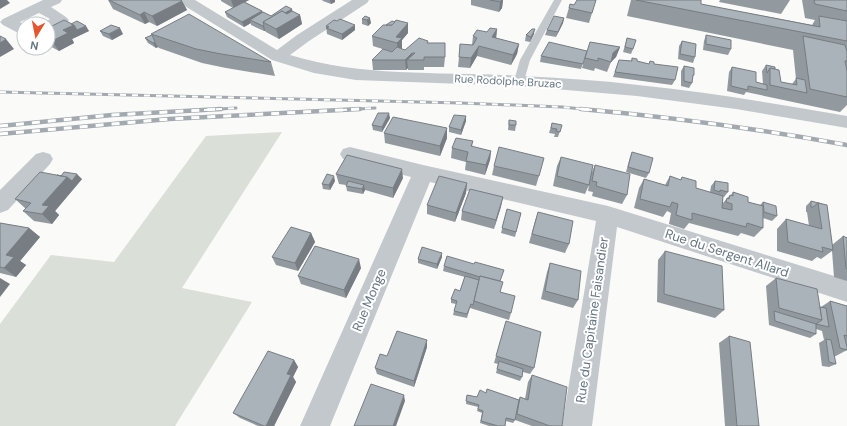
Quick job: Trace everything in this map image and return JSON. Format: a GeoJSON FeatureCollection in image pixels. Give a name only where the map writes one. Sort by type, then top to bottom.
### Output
{"type":"FeatureCollection","features":[{"type":"Feature","properties":{"kind":"street"},"geometry":{"type":"LineString","coordinates":[[21,16],[55,0]]}},
{"type":"Feature","properties":{"kind":"street","name":"Rue Rodolphe Bruzac"},"geometry":{"type":"LineString","coordinates":[[185,0],[278,57],[314,68],[356,75],[519,81],[644,91],[736,102],[847,122]]}},
{"type":"Feature","properties":{"kind":"street"},"geometry":{"type":"LineString","coordinates":[[278,57],[303,38],[362,0]]}},
{"type":"Feature","properties":{"kind":"street"},"geometry":{"type":"LineString","coordinates":[[40,7],[55,16]]}},
{"type":"Feature","properties":{"kind":"street"},"geometry":{"type":"LineString","coordinates":[[56,17],[61,20],[56,22]]}},
{"type":"Feature","properties":{"kind":"street"},"geometry":{"type":"LineString","coordinates":[[16,18],[8,22],[16,26]]}},
{"type":"Feature","properties":{"kind":"street","name":"Rue du Sergent Allard"},"geometry":{"type":"LineString","coordinates":[[350,154],[423,173],[608,215],[847,291]]}},
{"type":"Feature","properties":{"kind":"street"},"geometry":{"type":"LineString","coordinates":[[0,204],[43,159]]}},
{"type":"Feature","properties":{"kind":"street","name":"Rue Monge"},"geometry":{"type":"LineString","coordinates":[[315,426],[423,173]]}},
{"type":"Feature","properties":{"kind":"street","name":"Rue du Capitaine Faisandier"},"geometry":{"type":"LineString","coordinates":[[576,426],[608,215]]}},
{"type":"Feature","properties":{"kind":"lane"},"geometry":{"type":"LineString","coordinates":[[519,81],[525,60],[558,0]]}},
{"type":"Feature","properties":{"kind":"shaded area"},"geometry":{"type":"Polygon","coordinates":[[[282,132],[182,288],[252,302],[175,426],[0,426],[0,324],[51,255],[114,262],[206,136],[282,132]]]}},
{"type":"Feature","properties":{"kind":"building"},"geometry":{"type":"Polygon","coordinates":[[[109,0],[182,1],[152,16],[144,12],[140,15],[109,0]]]}},
{"type":"Feature","properties":{"kind":"building"},"geometry":{"type":"Polygon","coordinates":[[[490,0],[502,0],[500,2],[490,0]]]}},
{"type":"Feature","properties":{"kind":"building"},"geometry":{"type":"Polygon","coordinates":[[[577,0],[596,0],[592,13],[569,8],[570,4],[574,5],[577,0]]]}},
{"type":"Feature","properties":{"kind":"building"},"geometry":{"type":"Polygon","coordinates":[[[636,0],[701,0],[701,4],[820,27],[819,16],[847,21],[847,41],[636,0]]]}},
{"type":"Feature","properties":{"kind":"building"},"geometry":{"type":"Polygon","coordinates":[[[814,0],[847,0],[847,11],[815,4],[814,0]]]}},
{"type":"Feature","properties":{"kind":"building"},"geometry":{"type":"Polygon","coordinates":[[[244,2],[262,11],[242,22],[225,12],[244,2]]]}},
{"type":"Feature","properties":{"kind":"building"},"geometry":{"type":"Polygon","coordinates":[[[286,6],[292,9],[285,13],[282,11],[263,22],[263,26],[250,20],[263,12],[271,16],[286,6]]]}},
{"type":"Feature","properties":{"kind":"building"},"geometry":{"type":"Polygon","coordinates":[[[282,11],[287,14],[292,11],[300,15],[276,29],[263,22],[282,11]]]}},
{"type":"Feature","properties":{"kind":"building"},"geometry":{"type":"Polygon","coordinates":[[[189,14],[271,62],[196,49],[151,34],[189,14]]]}},
{"type":"Feature","properties":{"kind":"building"},"geometry":{"type":"Polygon","coordinates":[[[365,16],[370,18],[367,20],[362,19],[365,16]]]}},
{"type":"Feature","properties":{"kind":"building"},"geometry":{"type":"Polygon","coordinates":[[[554,16],[564,18],[558,32],[547,30],[554,16]]]}},
{"type":"Feature","properties":{"kind":"building"},"geometry":{"type":"Polygon","coordinates":[[[340,19],[355,25],[342,34],[326,28],[329,27],[326,26],[334,20],[337,21],[340,19]]]}},
{"type":"Feature","properties":{"kind":"building"},"geometry":{"type":"Polygon","coordinates":[[[64,20],[74,25],[63,30],[68,33],[56,39],[56,24],[64,20]]]}},
{"type":"Feature","properties":{"kind":"building"},"geometry":{"type":"Polygon","coordinates":[[[396,20],[408,23],[396,37],[402,38],[397,43],[372,36],[383,25],[392,25],[396,20]]]}},
{"type":"Feature","properties":{"kind":"building"},"geometry":{"type":"Polygon","coordinates":[[[77,21],[86,26],[77,30],[74,25],[71,24],[77,21]]]}},
{"type":"Feature","properties":{"kind":"building"},"geometry":{"type":"Polygon","coordinates":[[[392,21],[395,22],[392,25],[386,25],[392,21]]]}},
{"type":"Feature","properties":{"kind":"building"},"geometry":{"type":"Polygon","coordinates":[[[111,25],[120,28],[109,34],[100,31],[111,25]]]}},
{"type":"Feature","properties":{"kind":"building"},"geometry":{"type":"Polygon","coordinates":[[[490,28],[497,29],[492,37],[519,44],[513,55],[479,46],[471,58],[459,57],[460,44],[473,45],[477,38],[473,36],[477,30],[487,32],[490,28]]]}},
{"type":"Feature","properties":{"kind":"building"},"geometry":{"type":"Polygon","coordinates":[[[532,29],[535,29],[531,37],[526,35],[532,29]]]}},
{"type":"Feature","properties":{"kind":"building"},"geometry":{"type":"Polygon","coordinates":[[[152,35],[155,42],[153,43],[145,38],[152,35]]]}},
{"type":"Feature","properties":{"kind":"building"},"geometry":{"type":"Polygon","coordinates":[[[706,35],[731,40],[731,49],[706,44],[706,35]]]}},
{"type":"Feature","properties":{"kind":"building"},"geometry":{"type":"Polygon","coordinates":[[[0,36],[6,39],[0,43],[0,36]]]}},
{"type":"Feature","properties":{"kind":"building"},"geometry":{"type":"Polygon","coordinates":[[[803,36],[845,45],[847,52],[847,61],[845,61],[847,71],[847,97],[810,89],[803,36]]]}},
{"type":"Feature","properties":{"kind":"building"},"geometry":{"type":"Polygon","coordinates":[[[419,38],[428,41],[427,43],[445,43],[445,57],[424,57],[424,60],[407,60],[415,53],[412,53],[405,60],[372,60],[383,49],[392,52],[397,47],[405,50],[419,38]]]}},
{"type":"Feature","properties":{"kind":"building"},"geometry":{"type":"Polygon","coordinates":[[[627,38],[636,40],[633,49],[625,47],[627,38]]]}},
{"type":"Feature","properties":{"kind":"building"},"geometry":{"type":"Polygon","coordinates":[[[682,41],[696,44],[695,57],[680,54],[682,41]]]}},
{"type":"Feature","properties":{"kind":"building"},"geometry":{"type":"Polygon","coordinates":[[[549,42],[587,51],[583,64],[541,56],[549,42]]]}},
{"type":"Feature","properties":{"kind":"building"},"geometry":{"type":"Polygon","coordinates":[[[590,42],[620,47],[613,53],[611,62],[598,58],[598,61],[585,58],[590,42]]]}},
{"type":"Feature","properties":{"kind":"building"},"geometry":{"type":"Polygon","coordinates":[[[632,58],[649,64],[650,61],[654,62],[654,64],[678,67],[675,80],[615,72],[619,60],[632,61],[632,58]]]}},
{"type":"Feature","properties":{"kind":"building"},"geometry":{"type":"Polygon","coordinates":[[[766,65],[775,67],[775,69],[770,68],[767,73],[766,65]]]}},
{"type":"Feature","properties":{"kind":"building"},"geometry":{"type":"Polygon","coordinates":[[[684,66],[694,68],[692,83],[684,81],[684,66]]]}},
{"type":"Feature","properties":{"kind":"building"},"geometry":{"type":"Polygon","coordinates":[[[732,67],[756,72],[756,82],[767,85],[767,90],[748,86],[748,90],[731,86],[732,67]]]}},
{"type":"Feature","properties":{"kind":"building"},"geometry":{"type":"Polygon","coordinates":[[[770,68],[779,70],[781,82],[797,85],[796,78],[805,80],[807,93],[770,85],[770,68]]]}},
{"type":"Feature","properties":{"kind":"building"},"geometry":{"type":"Polygon","coordinates":[[[378,113],[389,113],[382,127],[372,125],[378,113]]]}},
{"type":"Feature","properties":{"kind":"building"},"geometry":{"type":"Polygon","coordinates":[[[454,115],[466,116],[461,130],[449,127],[454,115]]]}},
{"type":"Feature","properties":{"kind":"building"},"geometry":{"type":"Polygon","coordinates":[[[393,117],[447,128],[440,146],[384,133],[393,117]]]}},
{"type":"Feature","properties":{"kind":"building"},"geometry":{"type":"Polygon","coordinates":[[[509,120],[516,121],[516,125],[509,125],[509,120]]]}},
{"type":"Feature","properties":{"kind":"building"},"geometry":{"type":"Polygon","coordinates":[[[552,123],[562,125],[560,132],[556,131],[557,129],[551,128],[552,123]]]}},
{"type":"Feature","properties":{"kind":"building"},"geometry":{"type":"Polygon","coordinates":[[[456,138],[473,141],[471,146],[491,151],[486,165],[466,161],[468,152],[452,148],[456,138]]]}},
{"type":"Feature","properties":{"kind":"building"},"geometry":{"type":"Polygon","coordinates":[[[499,147],[544,158],[539,176],[494,166],[499,147]]]}},
{"type":"Feature","properties":{"kind":"building"},"geometry":{"type":"Polygon","coordinates":[[[632,152],[653,158],[649,173],[628,167],[632,152]]]}},
{"type":"Feature","properties":{"kind":"building"},"geometry":{"type":"Polygon","coordinates":[[[347,155],[402,169],[393,188],[336,174],[347,155]]]}},
{"type":"Feature","properties":{"kind":"building"},"geometry":{"type":"Polygon","coordinates":[[[561,157],[593,165],[589,185],[557,176],[561,157]]]}},
{"type":"Feature","properties":{"kind":"building"},"geometry":{"type":"Polygon","coordinates":[[[595,165],[630,174],[627,195],[596,186],[597,182],[592,181],[595,165]]]}},
{"type":"Feature","properties":{"kind":"building"},"geometry":{"type":"Polygon","coordinates":[[[40,172],[67,177],[42,205],[49,206],[42,214],[23,211],[31,203],[15,199],[40,172]]]}},
{"type":"Feature","properties":{"kind":"building"},"geometry":{"type":"Polygon","coordinates":[[[64,172],[77,174],[72,181],[67,177],[61,176],[64,172]]]}},
{"type":"Feature","properties":{"kind":"building"},"geometry":{"type":"Polygon","coordinates":[[[327,174],[334,176],[329,185],[322,184],[327,174]]]}},
{"type":"Feature","properties":{"kind":"building"},"geometry":{"type":"Polygon","coordinates":[[[439,176],[467,183],[456,213],[427,205],[439,176]]]}},
{"type":"Feature","properties":{"kind":"building"},"geometry":{"type":"Polygon","coordinates":[[[670,176],[681,180],[682,177],[696,181],[696,188],[723,196],[722,208],[732,210],[732,204],[726,202],[730,195],[733,196],[733,192],[748,197],[748,202],[763,206],[763,228],[747,223],[746,227],[692,213],[692,220],[676,215],[678,204],[672,202],[670,207],[640,199],[644,179],[668,186],[670,176]]]}},
{"type":"Feature","properties":{"kind":"building"},"geometry":{"type":"Polygon","coordinates":[[[348,181],[364,185],[362,189],[346,186],[348,181]]]}},
{"type":"Feature","properties":{"kind":"building"},"geometry":{"type":"Polygon","coordinates":[[[715,181],[728,183],[728,192],[714,190],[715,181]]]}},
{"type":"Feature","properties":{"kind":"building"},"geometry":{"type":"Polygon","coordinates":[[[470,189],[503,197],[496,220],[462,211],[470,189]]]}},
{"type":"Feature","properties":{"kind":"building"},"geometry":{"type":"Polygon","coordinates":[[[811,201],[822,204],[818,203],[811,207],[811,201]]]}},
{"type":"Feature","properties":{"kind":"building"},"geometry":{"type":"Polygon","coordinates":[[[763,202],[776,206],[777,216],[764,212],[763,202]]]}},
{"type":"Feature","properties":{"kind":"building"},"geometry":{"type":"Polygon","coordinates":[[[818,203],[827,205],[833,250],[822,247],[823,252],[788,242],[786,219],[822,229],[818,203]]]}},
{"type":"Feature","properties":{"kind":"building"},"geometry":{"type":"Polygon","coordinates":[[[507,209],[521,213],[516,232],[502,228],[507,209]]]}},
{"type":"Feature","properties":{"kind":"building"},"geometry":{"type":"Polygon","coordinates":[[[538,212],[573,221],[569,244],[532,234],[538,212]]]}},
{"type":"Feature","properties":{"kind":"building"},"geometry":{"type":"Polygon","coordinates":[[[0,223],[29,228],[6,255],[14,257],[4,268],[0,267],[0,223]]]}},
{"type":"Feature","properties":{"kind":"building"},"geometry":{"type":"Polygon","coordinates":[[[291,227],[311,233],[295,263],[272,257],[291,227]]]}},
{"type":"Feature","properties":{"kind":"building"},"geometry":{"type":"Polygon","coordinates":[[[843,236],[847,238],[847,269],[846,268],[843,236]]]}},
{"type":"Feature","properties":{"kind":"building"},"geometry":{"type":"Polygon","coordinates":[[[315,246],[359,259],[344,290],[298,276],[315,246]]]}},
{"type":"Feature","properties":{"kind":"building"},"geometry":{"type":"Polygon","coordinates":[[[422,247],[442,253],[437,264],[418,259],[422,247]]]}},
{"type":"Feature","properties":{"kind":"building"},"geometry":{"type":"Polygon","coordinates":[[[665,251],[722,266],[724,310],[664,294],[665,251]]]}},
{"type":"Feature","properties":{"kind":"building"},"geometry":{"type":"Polygon","coordinates":[[[447,256],[474,264],[475,262],[504,270],[500,281],[480,277],[444,266],[447,256]]]}},
{"type":"Feature","properties":{"kind":"building"},"geometry":{"type":"Polygon","coordinates":[[[550,263],[581,271],[578,300],[545,291],[550,263]]]}},
{"type":"Feature","properties":{"kind":"building"},"geometry":{"type":"Polygon","coordinates":[[[465,276],[479,280],[473,305],[471,304],[467,314],[454,311],[457,301],[451,299],[455,289],[460,291],[465,276]]]}},
{"type":"Feature","properties":{"kind":"building"},"geometry":{"type":"Polygon","coordinates":[[[480,276],[503,282],[500,292],[515,296],[511,313],[474,301],[480,276]]]}},
{"type":"Feature","properties":{"kind":"building"},"geometry":{"type":"Polygon","coordinates":[[[776,278],[817,289],[822,320],[779,308],[776,278]]]}},
{"type":"Feature","properties":{"kind":"building"},"geometry":{"type":"Polygon","coordinates":[[[830,301],[847,306],[847,336],[844,335],[847,350],[840,348],[830,301]]]}},
{"type":"Feature","properties":{"kind":"building"},"geometry":{"type":"Polygon","coordinates":[[[820,307],[826,308],[829,327],[816,324],[822,320],[820,307]]]}},
{"type":"Feature","properties":{"kind":"building"},"geometry":{"type":"Polygon","coordinates":[[[774,311],[816,324],[816,334],[775,321],[774,311]]]}},
{"type":"Feature","properties":{"kind":"building"},"geometry":{"type":"Polygon","coordinates":[[[506,321],[541,332],[534,368],[496,356],[506,321]]]}},
{"type":"Feature","properties":{"kind":"building"},"geometry":{"type":"Polygon","coordinates":[[[397,331],[427,340],[414,381],[375,368],[380,354],[387,356],[397,331]]]}},
{"type":"Feature","properties":{"kind":"building"},"geometry":{"type":"Polygon","coordinates":[[[729,336],[750,342],[759,426],[737,426],[729,336]]]}},
{"type":"Feature","properties":{"kind":"building"},"geometry":{"type":"Polygon","coordinates":[[[826,339],[831,340],[836,364],[829,362],[826,339]]]}},
{"type":"Feature","properties":{"kind":"building"},"geometry":{"type":"Polygon","coordinates":[[[268,351],[294,360],[287,374],[291,375],[266,426],[264,426],[233,413],[268,351]]]}},
{"type":"Feature","properties":{"kind":"building"},"geometry":{"type":"Polygon","coordinates":[[[499,361],[523,369],[522,377],[497,369],[499,361]]]}},
{"type":"Feature","properties":{"kind":"building"},"geometry":{"type":"Polygon","coordinates":[[[532,375],[567,387],[562,426],[550,426],[517,414],[520,397],[528,400],[532,375]]]}},
{"type":"Feature","properties":{"kind":"building"},"geometry":{"type":"Polygon","coordinates":[[[371,384],[404,395],[393,426],[354,426],[371,384]]]}},
{"type":"Feature","properties":{"kind":"building"},"geometry":{"type":"Polygon","coordinates":[[[487,389],[519,400],[515,420],[506,418],[505,426],[498,426],[481,421],[483,411],[478,409],[479,405],[466,401],[467,395],[477,397],[480,390],[486,393],[487,389]]]}},
{"type":"Feature","properties":{"kind":"railway"},"geometry":{"type":"LineString","coordinates":[[0,92],[461,103],[562,107],[592,110]]}},
{"type":"Feature","properties":{"kind":"railway"},"geometry":{"type":"LineString","coordinates":[[213,109],[236,108]]}},
{"type":"Feature","properties":{"kind":"railway"},"geometry":{"type":"LineString","coordinates":[[342,110],[375,108]]}},
{"type":"Feature","properties":{"kind":"railway"},"geometry":{"type":"LineString","coordinates":[[0,126],[112,115],[213,109]]}},
{"type":"Feature","properties":{"kind":"railway"},"geometry":{"type":"LineString","coordinates":[[204,110],[213,109]]}},
{"type":"Feature","properties":{"kind":"railway"},"geometry":{"type":"LineString","coordinates":[[213,109],[221,109]]}},
{"type":"Feature","properties":{"kind":"railway"},"geometry":{"type":"LineString","coordinates":[[342,110],[360,109]]}},
{"type":"Feature","properties":{"kind":"railway"},"geometry":{"type":"LineString","coordinates":[[581,109],[715,124],[847,145]]}},
{"type":"Feature","properties":{"kind":"railway"},"geometry":{"type":"LineString","coordinates":[[0,134],[169,119],[342,110]]}}]}
